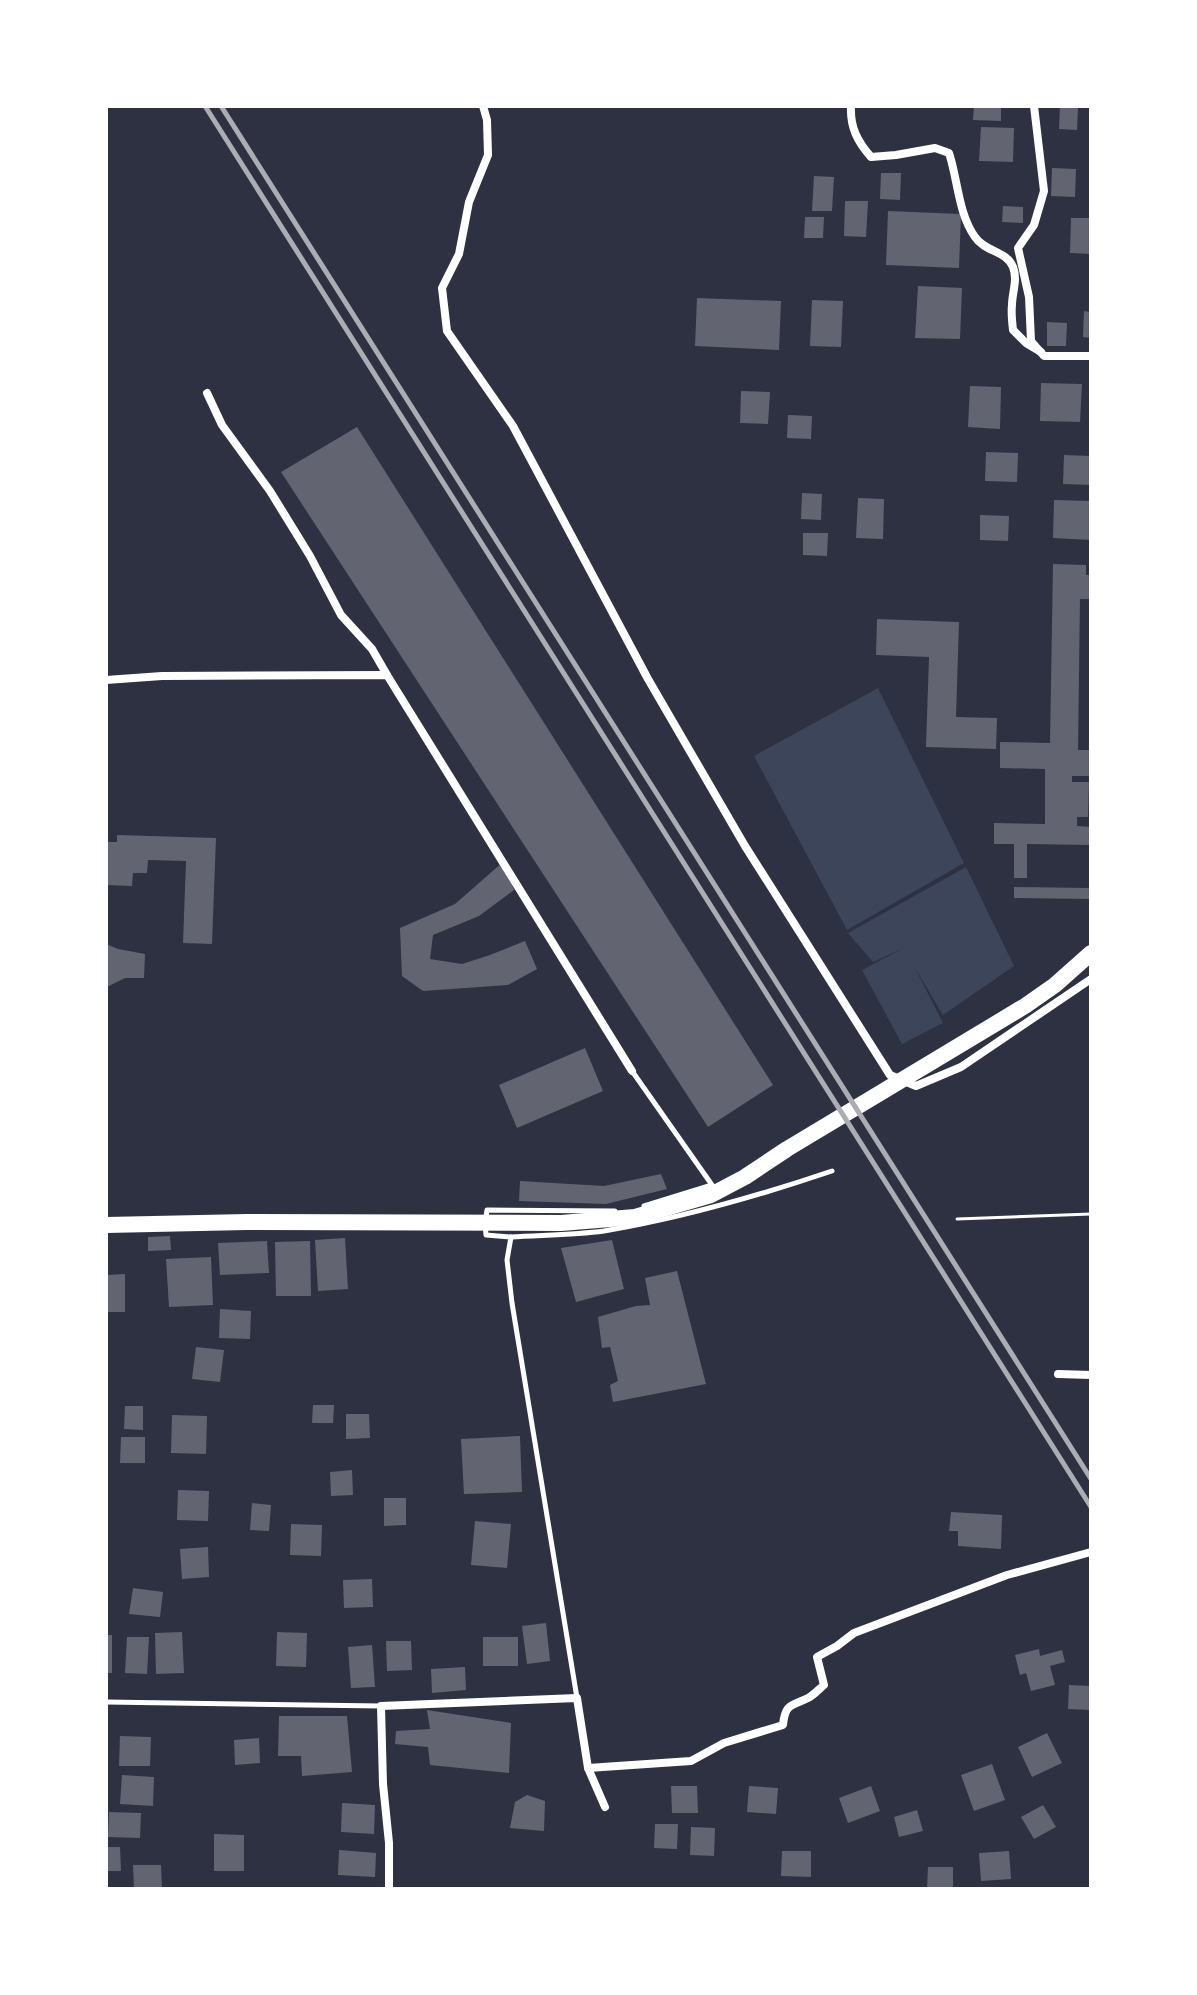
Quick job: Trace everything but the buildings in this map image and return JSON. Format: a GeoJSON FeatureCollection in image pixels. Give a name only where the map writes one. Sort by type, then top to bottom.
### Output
{"type":"FeatureCollection","features":[{"type":"Feature","properties":{"kind":"main road"},"geometry":{"type":"LineString","coordinates":[[106,1225],[561,1223],[635,1217],[711,1195],[745,1177],[1025,1006],[1055,985],[1091,953]]}},
{"type":"Feature","properties":{"kind":"street"},"geometry":{"type":"LineString","coordinates":[[483,106],[487,120],[488,155],[469,202],[459,254],[442,288],[447,331],[513,426],[648,679],[745,846],[890,1075],[916,1086],[961,1067],[1091,979]]}},
{"type":"Feature","properties":{"kind":"street"},"geometry":{"type":"LineString","coordinates":[[851,106],[851,125],[859,143],[871,157],[935,148],[949,153],[962,208],[975,237],[988,250],[1003,254],[1013,267],[1013,330],[1041,352]]}},
{"type":"Feature","properties":{"kind":"street"},"geometry":{"type":"LineString","coordinates":[[1034,106],[1044,191],[1034,225],[1018,248],[1029,297],[1031,341],[1044,356],[1091,356]]}},
{"type":"Feature","properties":{"kind":"street"},"geometry":{"type":"LineString","coordinates":[[207,393],[222,425],[270,491],[310,556],[341,615],[372,649],[632,1071]]}},
{"type":"Feature","properties":{"kind":"street"},"geometry":{"type":"LineString","coordinates":[[106,680],[162,676],[387,675]]}},
{"type":"Feature","properties":{"kind":"street"},"geometry":{"type":"LineString","coordinates":[[1058,1374],[1091,1375]]}},
{"type":"Feature","properties":{"kind":"street"},"geometry":{"type":"LineString","coordinates":[[588,1768],[691,1761],[724,1743],[783,1725],[784,1713],[794,1703],[807,1698],[824,1685],[817,1657],[854,1633],[1007,1575],[1091,1552]]}},
{"type":"Feature","properties":{"kind":"street"},"geometry":{"type":"LineString","coordinates":[[389,1889],[381,1706],[577,1698],[588,1768],[605,1807]]}},
{"type":"Feature","properties":{"kind":"lane"},"geometry":{"type":"LineString","coordinates":[[632,1071],[712,1185],[644,1206]]}},
{"type":"Feature","properties":{"kind":"lane"},"geometry":{"type":"LineString","coordinates":[[630,1211],[487,1210],[486,1235],[511,1237],[602,1231],[703,1210],[832,1171]]}},
{"type":"Feature","properties":{"kind":"lane"},"geometry":{"type":"LineString","coordinates":[[511,1237],[507,1260],[512,1303],[577,1698]]}},
{"type":"Feature","properties":{"kind":"lane"},"geometry":{"type":"LineString","coordinates":[[106,1702],[381,1706]]}},
{"type":"Feature","properties":{"kind":"path"},"geometry":{"type":"LineString","coordinates":[[957,1219],[1091,1214]]}},
{"type":"Feature","properties":{"kind":"shaded area"},"geometry":{"type":"Polygon","coordinates":[[[878,688],[964,863],[847,930],[754,756],[878,688]]]}},
{"type":"Feature","properties":{"kind":"shaded area"},"geometry":{"type":"Polygon","coordinates":[[[966,867],[1014,966],[943,1015],[915,968],[943,1023],[902,1044],[862,970],[902,949],[873,962],[848,933],[966,867]]]}},
{"type":"Feature","properties":{"kind":"railway"},"geometry":{"type":"LineString","coordinates":[[205,106],[1091,1507]]}},
{"type":"Feature","properties":{"kind":"railway"},"geometry":{"type":"LineString","coordinates":[[221,106],[1091,1479]]}}]}
